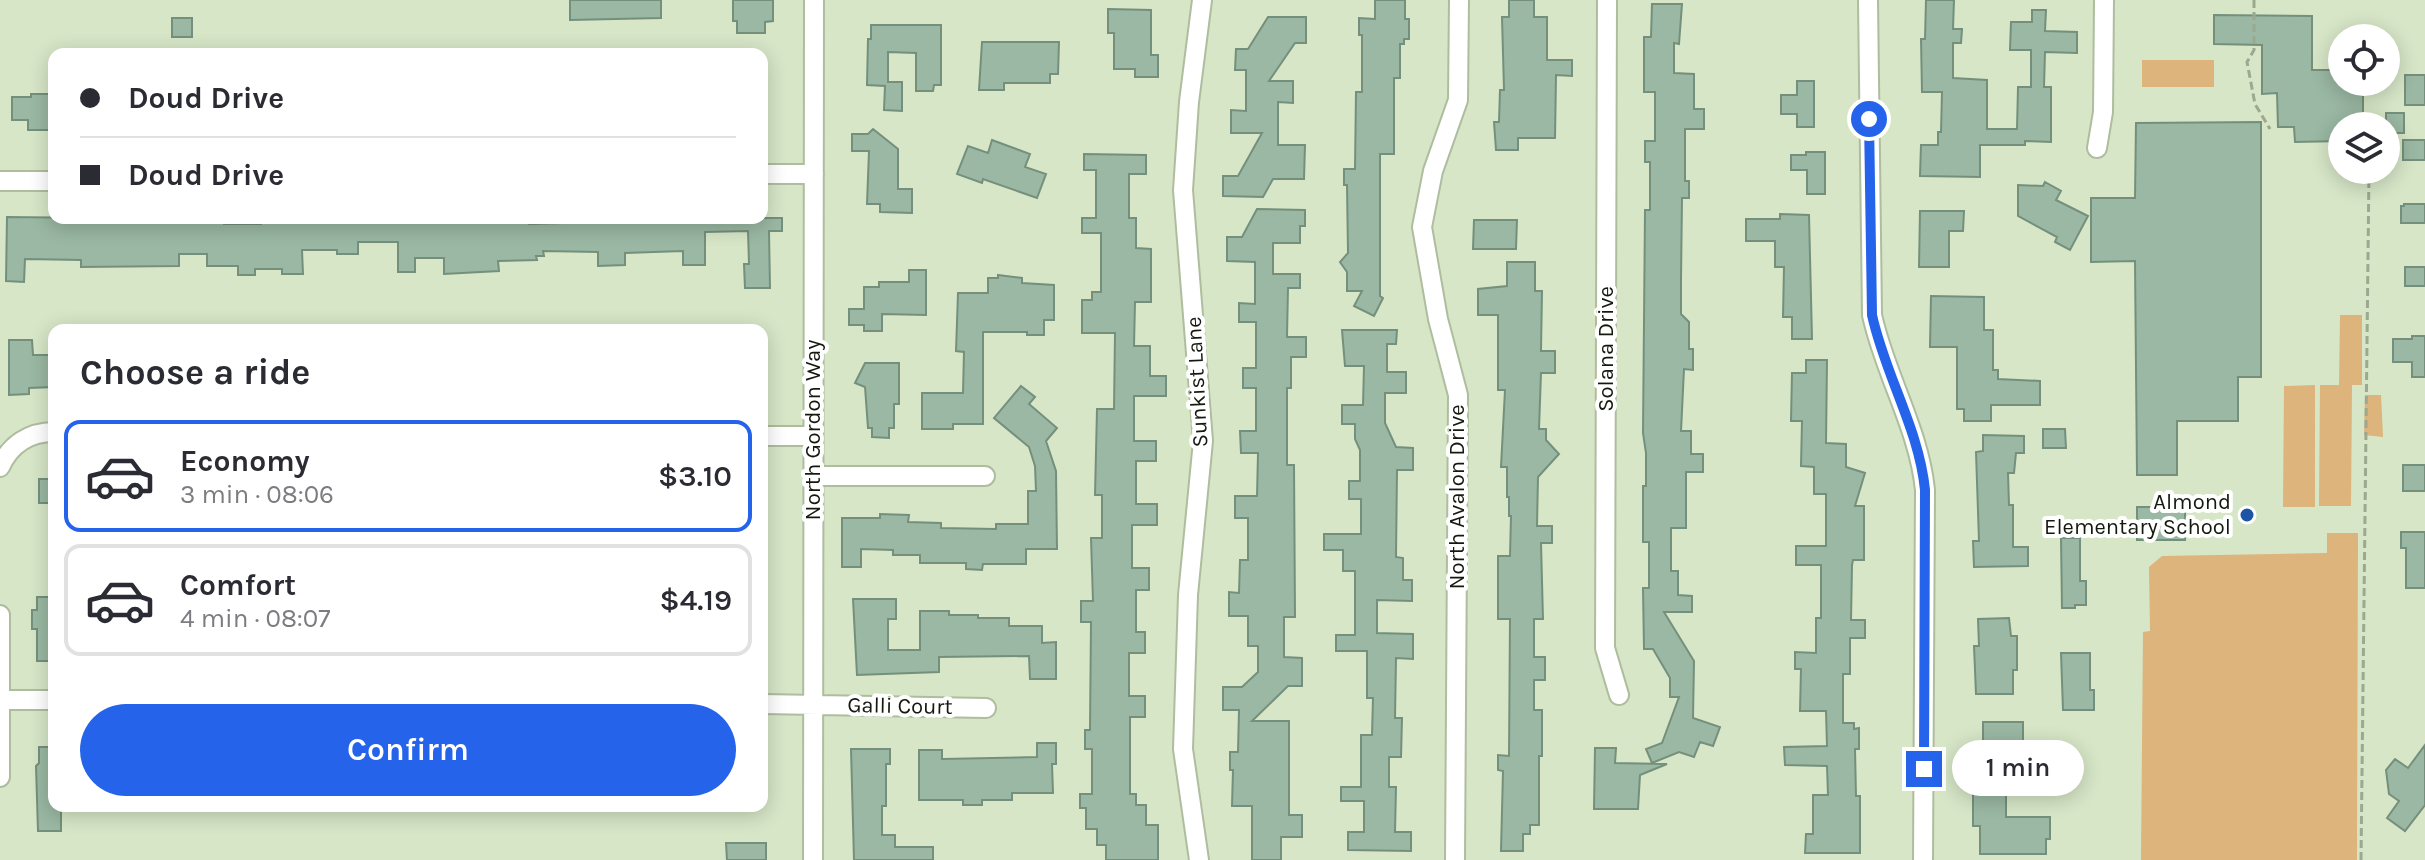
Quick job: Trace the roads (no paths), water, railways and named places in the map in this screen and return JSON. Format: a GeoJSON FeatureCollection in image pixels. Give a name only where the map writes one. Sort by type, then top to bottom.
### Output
{"type":"FeatureCollection","features":[{"type":"Feature","properties":{"kind":"street","name":"North Gordon Way"},"geometry":{"type":"LineString","coordinates":[[813,860],[814,0]]}},
{"type":"Feature","properties":{"kind":"street","name":"Sunkist Lane"},"geometry":{"type":"LineString","coordinates":[[1199,860],[1183,749],[1188,595],[1203,441],[1183,190],[1189,102],[1202,0]]}},
{"type":"Feature","properties":{"kind":"street","name":"North Avalon Drive"},"geometry":{"type":"LineString","coordinates":[[1455,860],[1458,395],[1438,319],[1422,227],[1433,171],[1458,100],[1459,0]]}},
{"type":"Feature","properties":{"kind":"street","name":"Solana Drive"},"geometry":{"type":"LineString","coordinates":[[1607,0],[1605,648],[1619,695]]}},
{"type":"Feature","properties":{"kind":"street"},"geometry":{"type":"LineString","coordinates":[[1868,0],[1872,315],[1919,453],[1925,490],[1923,860]]}},
{"type":"Feature","properties":{"kind":"street"},"geometry":{"type":"LineString","coordinates":[[2097,148],[2103,112],[2104,0]]}},
{"type":"Feature","properties":{"kind":"street"},"geometry":{"type":"LineString","coordinates":[[768,174],[814,174]]}},
{"type":"Feature","properties":{"kind":"street"},"geometry":{"type":"LineString","coordinates":[[0,181],[48,181]]}},
{"type":"Feature","properties":{"kind":"street"},"geometry":{"type":"LineString","coordinates":[[0,467],[11,449],[21,441],[32,435],[48,433]]}},
{"type":"Feature","properties":{"kind":"street"},"geometry":{"type":"LineString","coordinates":[[768,436],[813,436]]}},
{"type":"Feature","properties":{"kind":"street"},"geometry":{"type":"LineString","coordinates":[[813,476],[985,476]]}},
{"type":"Feature","properties":{"kind":"street"},"geometry":{"type":"LineString","coordinates":[[0,615],[0,777]]}},
{"type":"Feature","properties":{"kind":"street"},"geometry":{"type":"LineString","coordinates":[[1,700],[48,700]]}},
{"type":"Feature","properties":{"kind":"street","name":"Galli Court"},"geometry":{"type":"LineString","coordinates":[[768,704],[986,708]]}},
{"type":"Feature","properties":{"kind":"place","name":"Almond Elementary School"},"geometry":{"type":"Point","coordinates":[2247,515]}}]}
